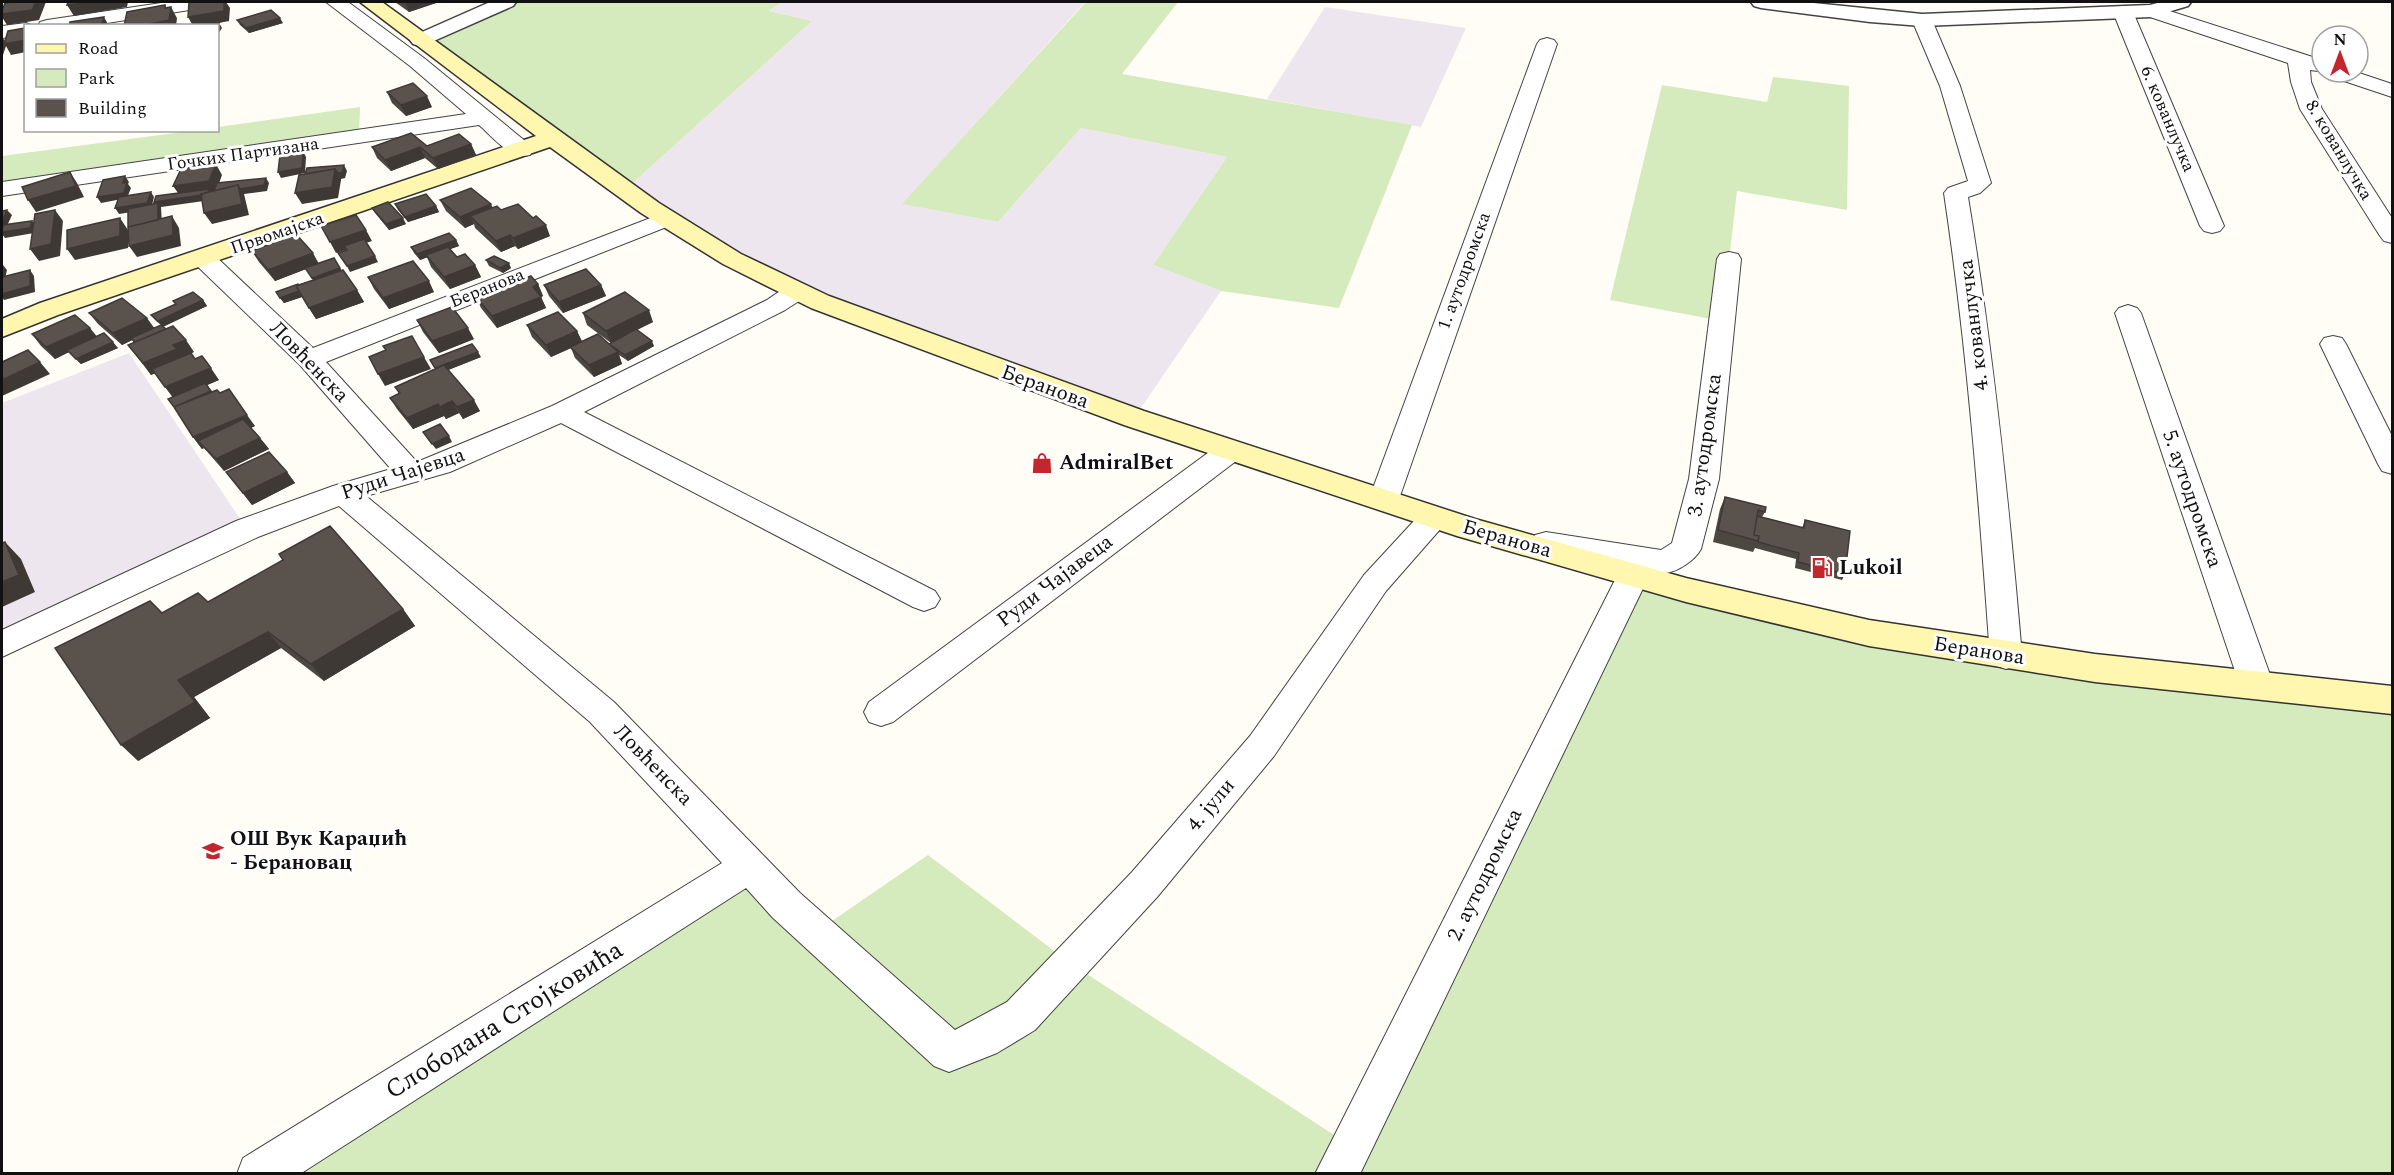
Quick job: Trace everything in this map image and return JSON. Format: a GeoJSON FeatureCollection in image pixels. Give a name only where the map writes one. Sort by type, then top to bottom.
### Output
{"type":"FeatureCollection","features":[{"type":"Feature","properties":{"kind":"main road","name":"Беранова"},"geometry":{"type":"LineString","coordinates":[[370,2],[666,219],[732,259],[798,291],[929,344],[1061,393],[1452,523],[1633,576],[1869,633],[2006,656],[2392,700]]}},
{"type":"Feature","properties":{"kind":"main road","name":"Првомајска"},"geometry":{"type":"LineString","coordinates":[[2,329],[48,309],[553,138]]}},
{"type":"Feature","properties":{"kind":"street"},"geometry":{"type":"LineString","coordinates":[[60,24],[202,2]]}},
{"type":"Feature","properties":{"kind":"street"},"geometry":{"type":"LineString","coordinates":[[336,2],[417,62],[522,150]]}},
{"type":"Feature","properties":{"kind":"street"},"geometry":{"type":"LineString","coordinates":[[420,40],[506,2]]}},
{"type":"Feature","properties":{"kind":"street"},"geometry":{"type":"LineString","coordinates":[[1761,2],[1870,16],[1922,20],[2115,9],[2151,10],[2181,2]]}},
{"type":"Feature","properties":{"kind":"street","name":"6. кованлучка"},"geometry":{"type":"LineString","coordinates":[[2115,9],[2212,226]]}},
{"type":"Feature","properties":{"kind":"street","name":"8. кованлучка"},"geometry":{"type":"LineString","coordinates":[[2151,10],[2310,63]]}},
{"type":"Feature","properties":{"kind":"street","name":"4. кованлучка"},"geometry":{"type":"LineString","coordinates":[[1922,20],[1950,86],[1980,183],[1956,193],[1972,303],[1995,518],[2006,656]]}},
{"type":"Feature","properties":{"kind":"street"},"geometry":{"type":"LineString","coordinates":[[2,32],[24,29]]}},
{"type":"Feature","properties":{"kind":"street","name":"1. аутодромска"},"geometry":{"type":"LineString","coordinates":[[1384,499],[1547,44]]}},
{"type":"Feature","properties":{"kind":"street","name":"8. кованлучка"},"geometry":{"type":"LineString","coordinates":[[2298,59],[2301,82],[2311,109],[2392,236]]}},
{"type":"Feature","properties":{"kind":"street","name":"8. кованлучка"},"geometry":{"type":"LineString","coordinates":[[2370,84],[2392,91]]}},
{"type":"Feature","properties":{"kind":"street","name":"Гочких Партизана"},"geometry":{"type":"LineString","coordinates":[[2,189],[484,118]]}},
{"type":"Feature","properties":{"kind":"street","name":"Беранова"},"geometry":{"type":"LineString","coordinates":[[309,359],[666,219]]}},
{"type":"Feature","properties":{"kind":"street","name":"Ловћенска"},"geometry":{"type":"LineString","coordinates":[[203,258],[309,359],[410,472]]}},
{"type":"Feature","properties":{"kind":"street","name":"3. аутодромска"},"geometry":{"type":"LineString","coordinates":[[1452,523],[1665,562],[1686,549],[1704,478],[1729,259]]}},
{"type":"Feature","properties":{"kind":"street","name":"Руди Чајевца"},"geometry":{"type":"LineString","coordinates":[[2,644],[248,529],[350,491],[440,465],[562,412],[776,305],[798,291]]}},
{"type":"Feature","properties":{"kind":"street","name":"5. аутодромска"},"geometry":{"type":"LineString","coordinates":[[2128,313],[2256,686]]}},
{"type":"Feature","properties":{"kind":"street"},"geometry":{"type":"LineString","coordinates":[[2333,344],[2392,464]]}},
{"type":"Feature","properties":{"kind":"street"},"geometry":{"type":"LineString","coordinates":[[562,412],[924,599]]}},
{"type":"Feature","properties":{"kind":"street"},"geometry":{"type":"LineString","coordinates":[[350,491],[378,465],[387,447]]}},
{"type":"Feature","properties":{"kind":"street","name":"Руди Чајавеца"},"geometry":{"type":"LineString","coordinates":[[881,712],[1230,451]]}},
{"type":"Feature","properties":{"kind":"street","name":"Ловћенска"},"geometry":{"type":"LineString","coordinates":[[350,491],[602,712],[786,904],[949,1052]]}},
{"type":"Feature","properties":{"kind":"street","name":"4. јули"},"geometry":{"type":"LineString","coordinates":[[949,1052],[982,1039],[1021,1016],[1145,884],[1262,746],[1375,583],[1452,523]]}},
{"type":"Feature","properties":{"kind":"street","name":"2. аутодромска"},"geometry":{"type":"LineString","coordinates":[[1337,1173],[1633,576]]}},
{"type":"Feature","properties":{"kind":"street","name":"Слободана Стојковића"},"geometry":{"type":"LineString","coordinates":[[259,1173],[749,866]]}},
{"type":"Feature","properties":{"kind":"shaded area"},"geometry":{"type":"Polygon","coordinates":[[[782,2],[1085,2],[903,204],[998,222],[1081,128],[1227,157],[1153,265],[1221,291],[1134,418],[820,302],[625,190],[812,21],[769,11],[782,2]]]}},
{"type":"Feature","properties":{"kind":"shaded area"},"geometry":{"type":"Polygon","coordinates":[[[1325,7],[1466,28],[1421,127],[1267,99],[1325,7]]]}},
{"type":"Feature","properties":{"kind":"shaded area"},"geometry":{"type":"Polygon","coordinates":[[[129,353],[247,529],[2,644],[2,403],[129,353]]]}},
{"type":"Feature","properties":{"kind":"green space"},"geometry":{"type":"Polygon","coordinates":[[[506,2],[782,2],[769,11],[812,21],[625,190],[420,40],[506,2]]]}},
{"type":"Feature","properties":{"kind":"green space"},"geometry":{"type":"Polygon","coordinates":[[[1086,2],[1178,2],[1122,74],[1412,125],[1339,308],[1221,291],[1153,265],[1227,157],[1081,128],[998,222],[902,204],[1086,2]]]}},
{"type":"Feature","properties":{"kind":"green space"},"geometry":{"type":"Polygon","coordinates":[[[1773,77],[1849,86],[1847,210],[1737,191],[1722,321],[1610,300],[1662,85],[1767,102],[1773,77]]]}},
{"type":"Feature","properties":{"kind":"green space"},"geometry":{"type":"Polygon","coordinates":[[[360,107],[359,136],[2,189],[2,156],[182,132],[219,132],[219,127],[360,107]]]}},
{"type":"Feature","properties":{"kind":"green space"},"geometry":{"type":"Polygon","coordinates":[[[1633,576],[1686,590],[2257,686],[2392,700],[2392,1173],[259,1174],[749,866],[816,932],[928,855],[1070,963],[1351,1146],[1633,576]]]}},
{"type":"Feature","properties":{"kind":"building"},"geometry":{"type":"Polygon","coordinates":[[[36,2],[32,10],[2,14],[5,3],[36,2]]]}},
{"type":"Feature","properties":{"kind":"building"},"geometry":{"type":"Polygon","coordinates":[[[68,2],[90,2],[67,5],[68,2]]]}},
{"type":"Feature","properties":{"kind":"building"},"geometry":{"type":"Polygon","coordinates":[[[189,2],[224,2],[224,11],[188,17],[189,2]]]}},
{"type":"Feature","properties":{"kind":"building"},"geometry":{"type":"Polygon","coordinates":[[[165,5],[165,8],[171,7],[169,20],[150,24],[124,24],[127,12],[165,5]]]}},
{"type":"Feature","properties":{"kind":"building"},"geometry":{"type":"Polygon","coordinates":[[[271,10],[280,18],[246,28],[237,20],[271,10]]]}},
{"type":"Feature","properties":{"kind":"building"},"geometry":{"type":"Polygon","coordinates":[[[104,17],[102,24],[70,24],[70,22],[104,17]]]}},
{"type":"Feature","properties":{"kind":"building"},"geometry":{"type":"Polygon","coordinates":[[[24,28],[24,40],[4,44],[8,31],[24,28]]]}},
{"type":"Feature","properties":{"kind":"building"},"geometry":{"type":"Polygon","coordinates":[[[413,83],[427,96],[401,105],[387,92],[413,83]]]}},
{"type":"Feature","properties":{"kind":"building"},"geometry":{"type":"Polygon","coordinates":[[[411,133],[427,146],[459,134],[471,144],[433,158],[420,147],[385,160],[372,147],[411,133]]]}},
{"type":"Feature","properties":{"kind":"building"},"geometry":{"type":"Polygon","coordinates":[[[303,151],[302,168],[278,172],[280,155],[303,151]]]}},
{"type":"Feature","properties":{"kind":"building"},"geometry":{"type":"Polygon","coordinates":[[[216,164],[209,181],[173,186],[181,169],[216,164]]]}},
{"type":"Feature","properties":{"kind":"building"},"geometry":{"type":"Polygon","coordinates":[[[344,165],[342,173],[338,173],[335,169],[305,174],[307,168],[344,165]]]}},
{"type":"Feature","properties":{"kind":"building"},"geometry":{"type":"Polygon","coordinates":[[[335,169],[332,187],[295,193],[299,175],[335,169]]]}},
{"type":"Feature","properties":{"kind":"building"},"geometry":{"type":"Polygon","coordinates":[[[70,172],[76,186],[28,200],[22,187],[70,172]]]}},
{"type":"Feature","properties":{"kind":"building"},"geometry":{"type":"Polygon","coordinates":[[[125,176],[123,183],[127,182],[124,193],[97,197],[103,180],[125,176]]]}},
{"type":"Feature","properties":{"kind":"building"},"geometry":{"type":"Polygon","coordinates":[[[266,178],[264,185],[240,189],[238,185],[214,191],[217,183],[266,178]]]}},
{"type":"Feature","properties":{"kind":"building"},"geometry":{"type":"Polygon","coordinates":[[[238,185],[242,204],[204,213],[201,194],[238,185]]]}},
{"type":"Feature","properties":{"kind":"building"},"geometry":{"type":"Polygon","coordinates":[[[471,188],[491,204],[460,217],[440,200],[471,188]]]}},
{"type":"Feature","properties":{"kind":"building"},"geometry":{"type":"Polygon","coordinates":[[[210,189],[202,195],[154,202],[156,196],[210,189]]]}},
{"type":"Feature","properties":{"kind":"building"},"geometry":{"type":"Polygon","coordinates":[[[151,192],[147,203],[115,208],[119,197],[151,192]]]}},
{"type":"Feature","properties":{"kind":"building"},"geometry":{"type":"Polygon","coordinates":[[[426,194],[436,206],[405,217],[395,204],[426,194]]]}},
{"type":"Feature","properties":{"kind":"building"},"geometry":{"type":"Polygon","coordinates":[[[388,202],[403,218],[386,224],[372,208],[388,202]]]}},
{"type":"Feature","properties":{"kind":"building"},"geometry":{"type":"Polygon","coordinates":[[[158,203],[158,220],[128,227],[128,209],[158,203]]]}},
{"type":"Feature","properties":{"kind":"building"},"geometry":{"type":"Polygon","coordinates":[[[518,204],[533,218],[536,216],[546,225],[513,238],[510,235],[496,241],[470,216],[497,206],[501,210],[518,204]]]}},
{"type":"Feature","properties":{"kind":"building"},"geometry":{"type":"Polygon","coordinates":[[[7,210],[2,222],[2,211],[7,210]]]}},
{"type":"Feature","properties":{"kind":"building"},"geometry":{"type":"Polygon","coordinates":[[[55,210],[51,244],[30,249],[35,214],[55,210]]]}},
{"type":"Feature","properties":{"kind":"building"},"geometry":{"type":"Polygon","coordinates":[[[356,215],[366,230],[330,242],[321,226],[356,215]]]}},
{"type":"Feature","properties":{"kind":"building"},"geometry":{"type":"Polygon","coordinates":[[[172,216],[173,235],[129,246],[128,227],[172,216]]]}},
{"type":"Feature","properties":{"kind":"building"},"geometry":{"type":"Polygon","coordinates":[[[120,218],[120,236],[67,249],[67,230],[120,218]]]}},
{"type":"Feature","properties":{"kind":"building"},"geometry":{"type":"Polygon","coordinates":[[[32,221],[30,228],[2,232],[3,225],[32,221]]]}},
{"type":"Feature","properties":{"kind":"building"},"geometry":{"type":"Polygon","coordinates":[[[449,233],[456,240],[417,254],[411,247],[449,233]]]}},
{"type":"Feature","properties":{"kind":"building"},"geometry":{"type":"Polygon","coordinates":[[[296,234],[313,253],[268,270],[252,251],[296,234]]]}},
{"type":"Feature","properties":{"kind":"building"},"geometry":{"type":"Polygon","coordinates":[[[364,239],[375,256],[347,266],[338,253],[347,250],[344,246],[364,239]]]}},
{"type":"Feature","properties":{"kind":"building"},"geometry":{"type":"Polygon","coordinates":[[[448,247],[457,257],[465,254],[475,265],[444,277],[426,255],[448,247]]]}},
{"type":"Feature","properties":{"kind":"building"},"geometry":{"type":"Polygon","coordinates":[[[494,256],[509,263],[500,268],[486,260],[494,256]]]}},
{"type":"Feature","properties":{"kind":"building"},"geometry":{"type":"Polygon","coordinates":[[[334,258],[340,268],[312,278],[305,268],[334,258]]]}},
{"type":"Feature","properties":{"kind":"building"},"geometry":{"type":"Polygon","coordinates":[[[413,261],[429,281],[383,298],[368,277],[413,261]]]}},
{"type":"Feature","properties":{"kind":"building"},"geometry":{"type":"Polygon","coordinates":[[[586,269],[601,285],[559,302],[544,285],[586,269]]]}},
{"type":"Feature","properties":{"kind":"building"},"geometry":{"type":"Polygon","coordinates":[[[30,270],[30,286],[2,294],[2,277],[30,270]]]}},
{"type":"Feature","properties":{"kind":"building"},"geometry":{"type":"Polygon","coordinates":[[[343,270],[357,290],[309,308],[296,286],[343,270]]]}},
{"type":"Feature","properties":{"kind":"building"},"geometry":{"type":"Polygon","coordinates":[[[531,276],[538,284],[533,287],[541,297],[492,316],[476,297],[531,276]]]}},
{"type":"Feature","properties":{"kind":"building"},"geometry":{"type":"Polygon","coordinates":[[[298,284],[296,286],[299,291],[280,298],[276,292],[298,284]]]}},
{"type":"Feature","properties":{"kind":"building"},"geometry":{"type":"Polygon","coordinates":[[[193,292],[203,300],[158,321],[151,315],[176,304],[173,301],[193,292]]]}},
{"type":"Feature","properties":{"kind":"building"},"geometry":{"type":"Polygon","coordinates":[[[625,292],[649,310],[606,331],[583,313],[625,292]]]}},
{"type":"Feature","properties":{"kind":"building"},"geometry":{"type":"Polygon","coordinates":[[[122,298],[147,318],[113,333],[89,313],[122,298]]]}},
{"type":"Feature","properties":{"kind":"building"},"geometry":{"type":"Polygon","coordinates":[[[452,307],[468,328],[432,341],[417,320],[452,307]]]}},
{"type":"Feature","properties":{"kind":"building"},"geometry":{"type":"Polygon","coordinates":[[[558,312],[577,331],[546,345],[527,325],[558,312]]]}},
{"type":"Feature","properties":{"kind":"building"},"geometry":{"type":"Polygon","coordinates":[[[75,315],[90,328],[46,347],[32,334],[75,315]]]}},
{"type":"Feature","properties":{"kind":"building"},"geometry":{"type":"Polygon","coordinates":[[[161,325],[166,329],[135,342],[131,338],[161,325]]]}},
{"type":"Feature","properties":{"kind":"building"},"geometry":{"type":"Polygon","coordinates":[[[173,326],[186,340],[173,345],[177,349],[143,363],[128,345],[173,326]]]}},
{"type":"Feature","properties":{"kind":"building"},"geometry":{"type":"Polygon","coordinates":[[[636,329],[652,341],[625,355],[609,344],[636,329]]]}},
{"type":"Feature","properties":{"kind":"building"},"geometry":{"type":"Polygon","coordinates":[[[104,333],[113,342],[76,359],[67,350],[104,333]]]}},
{"type":"Feature","properties":{"kind":"building"},"geometry":{"type":"Polygon","coordinates":[[[598,334],[618,352],[589,365],[570,347],[598,334]]]}},
{"type":"Feature","properties":{"kind":"building"},"geometry":{"type":"Polygon","coordinates":[[[412,336],[424,357],[378,374],[369,357],[386,350],[383,346],[412,336]]]}},
{"type":"Feature","properties":{"kind":"building"},"geometry":{"type":"Polygon","coordinates":[[[472,344],[478,352],[435,368],[430,360],[472,344]]]}},
{"type":"Feature","properties":{"kind":"building"},"geometry":{"type":"Polygon","coordinates":[[[28,350],[40,362],[2,380],[2,362],[28,350]]]}},
{"type":"Feature","properties":{"kind":"building"},"geometry":{"type":"Polygon","coordinates":[[[191,353],[195,359],[202,356],[211,368],[165,387],[152,369],[191,353]]]}},
{"type":"Feature","properties":{"kind":"building"},"geometry":{"type":"Polygon","coordinates":[[[444,365],[474,400],[457,407],[452,401],[440,407],[438,404],[407,418],[390,398],[400,393],[395,387],[444,365]]]}},
{"type":"Feature","properties":{"kind":"building"},"geometry":{"type":"Polygon","coordinates":[[[205,383],[211,391],[174,407],[168,399],[205,383]]]}},
{"type":"Feature","properties":{"kind":"building"},"geometry":{"type":"Polygon","coordinates":[[[229,389],[247,415],[193,437],[174,407],[217,390],[220,393],[229,389]]]}},
{"type":"Feature","properties":{"kind":"building"},"geometry":{"type":"Polygon","coordinates":[[[243,419],[260,438],[216,459],[198,441],[243,419]]]}},
{"type":"Feature","properties":{"kind":"building"},"geometry":{"type":"Polygon","coordinates":[[[440,424],[449,436],[432,444],[423,432],[440,424]]]}},
{"type":"Feature","properties":{"kind":"building"},"geometry":{"type":"Polygon","coordinates":[[[269,452],[287,472],[243,493],[226,472],[269,452]]]}},
{"type":"Feature","properties":{"kind":"building"},"geometry":{"type":"Polygon","coordinates":[[[1725,497],[1766,507],[1765,512],[1758,510],[1754,535],[1759,536],[1758,541],[1718,530],[1725,497]]]}},
{"type":"Feature","properties":{"kind":"building"},"geometry":{"type":"Polygon","coordinates":[[[1757,516],[1804,528],[1805,520],[1850,531],[1845,574],[1798,562],[1799,553],[1758,542],[1759,536],[1754,535],[1757,516]]]}},
{"type":"Feature","properties":{"kind":"building"},"geometry":{"type":"Polygon","coordinates":[[[330,526],[403,609],[311,664],[268,632],[178,680],[195,702],[121,745],[55,648],[150,601],[162,613],[198,593],[208,602],[283,560],[279,554],[330,526]]]}},
{"type":"Feature","properties":{"kind":"building"},"geometry":{"type":"Polygon","coordinates":[[[5,542],[19,575],[2,582],[2,543],[5,542]]]}},
{"type":"Feature","properties":{"kind":"place","name":"AdmiralBet"},"geometry":{"type":"Point","coordinates":[1042,463]}},
{"type":"Feature","properties":{"kind":"place","name":"Lukoil"},"geometry":{"type":"Point","coordinates":[1822,568]}},
{"type":"Feature","properties":{"kind":"place","name":"ОШ Вук Караџић - Берановац"},"geometry":{"type":"Point","coordinates":[213,851]}}]}
